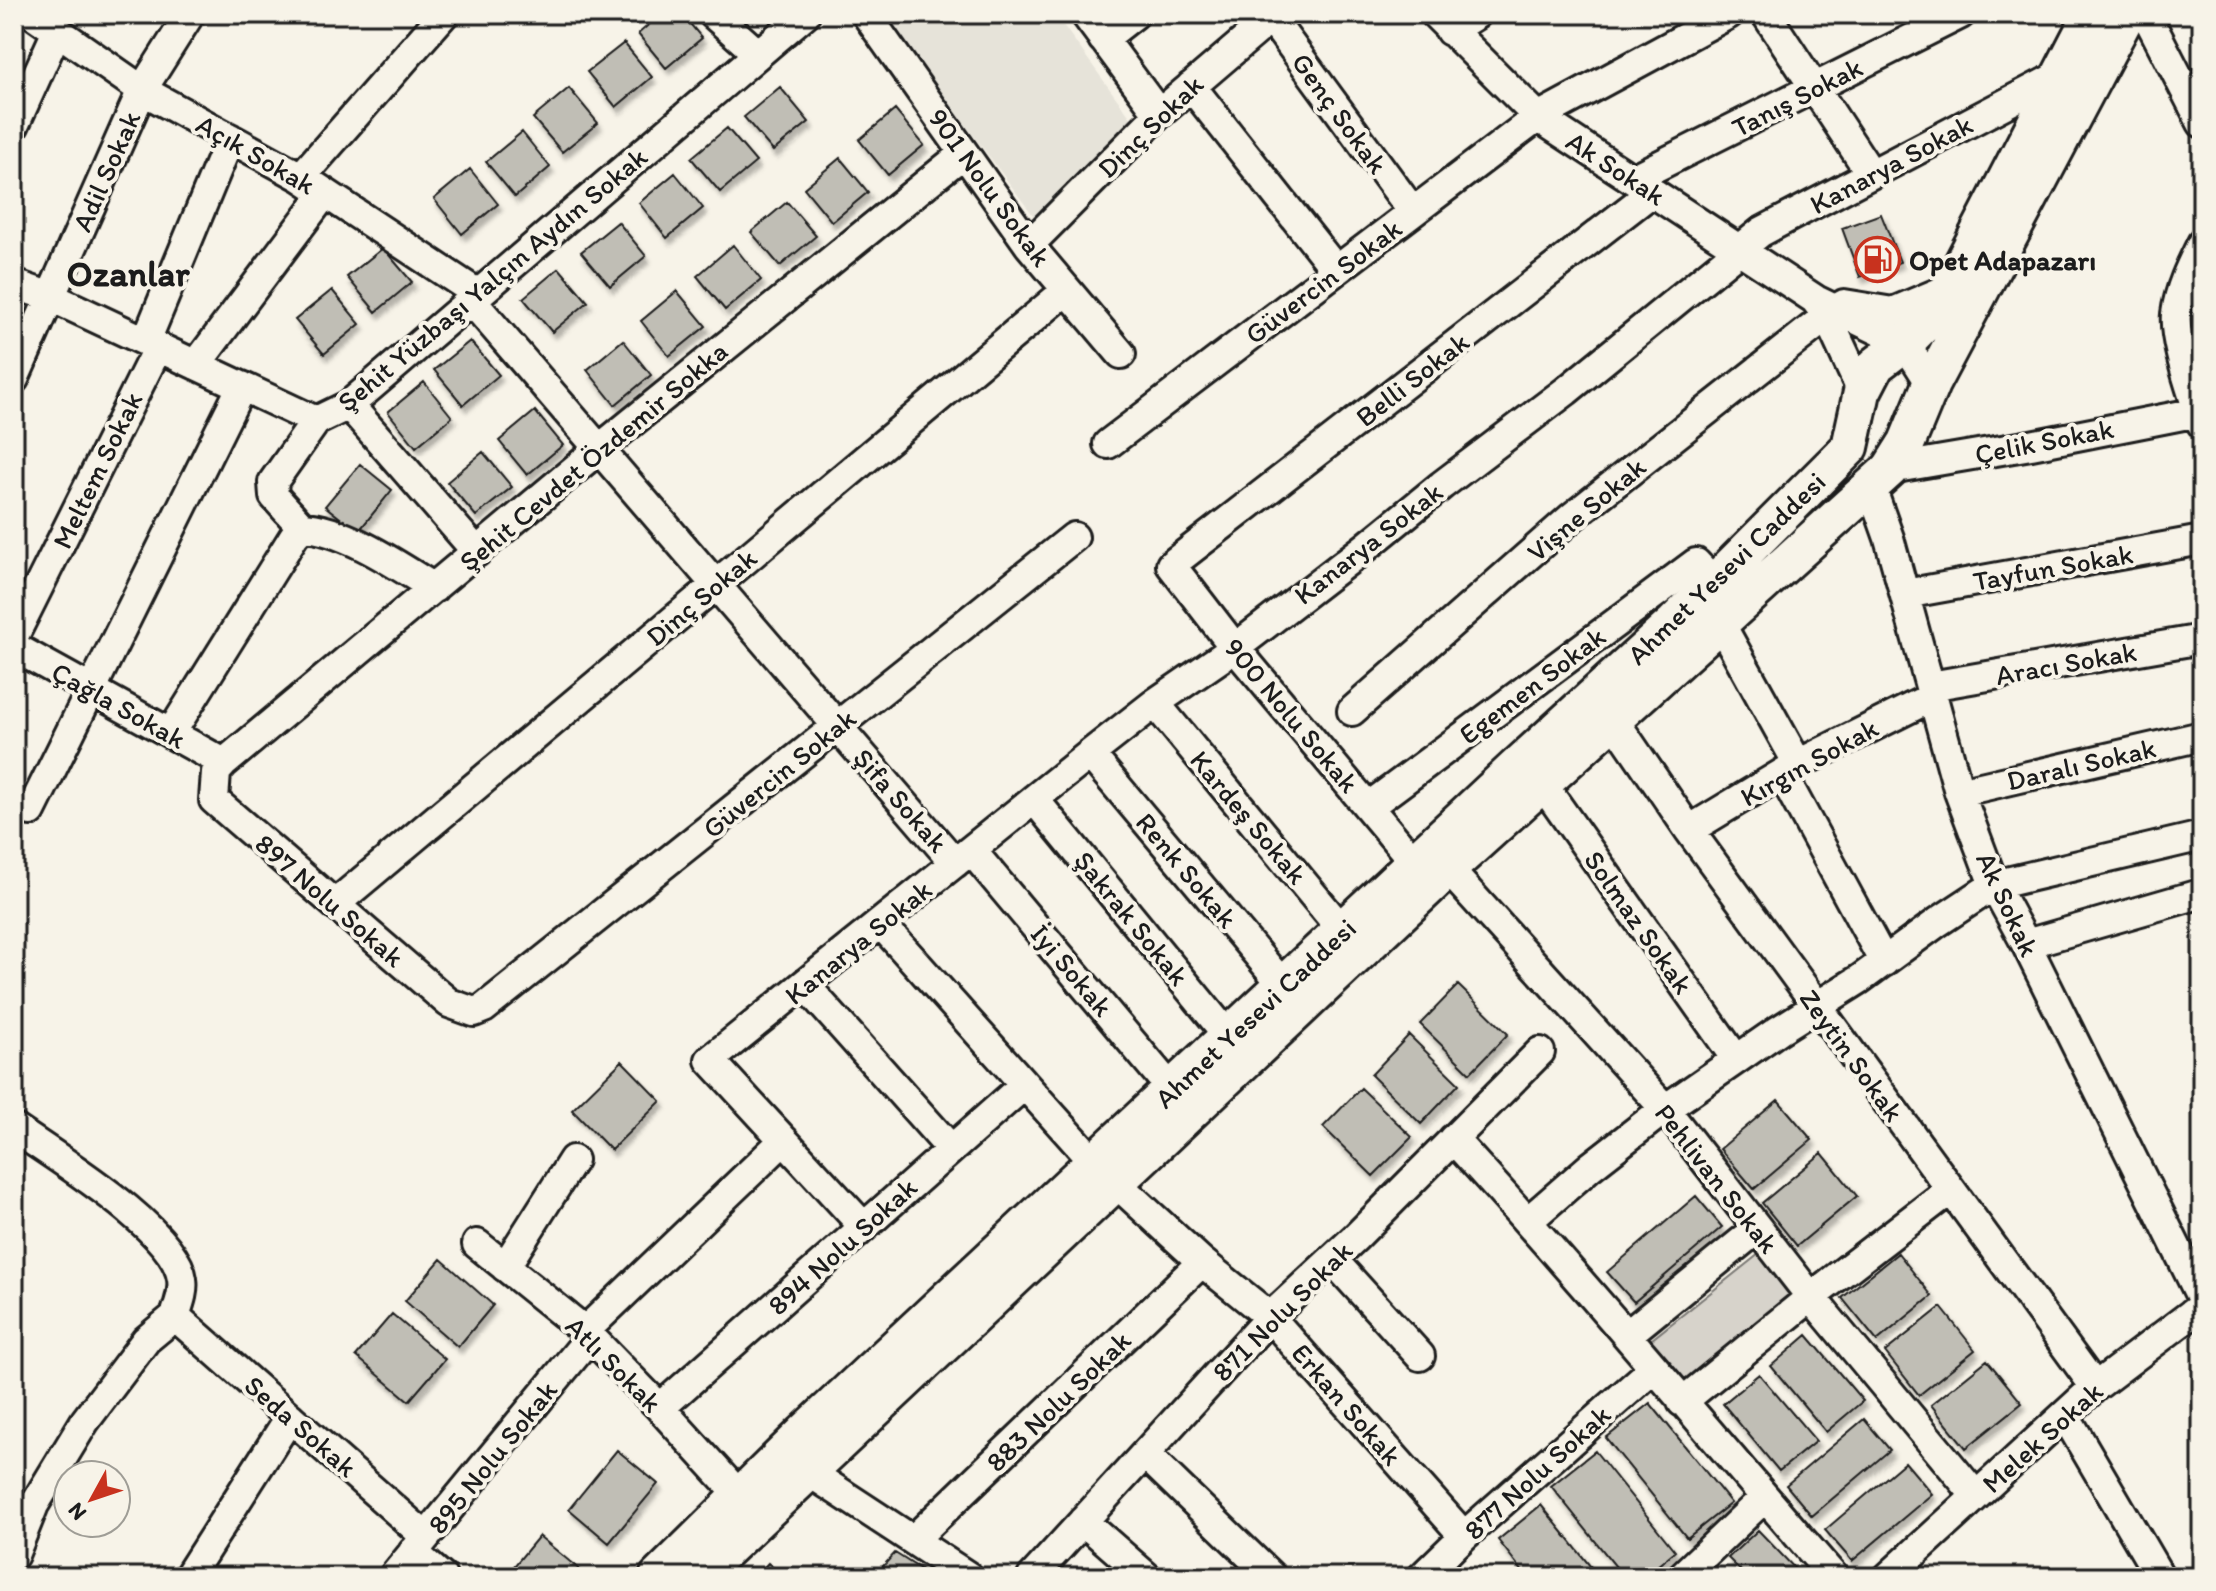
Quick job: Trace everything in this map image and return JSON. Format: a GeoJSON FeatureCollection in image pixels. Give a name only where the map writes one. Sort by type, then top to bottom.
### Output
{"type":"FeatureCollection","features":[{"type":"Feature","properties":{"kind":"main road"},"geometry":{"type":"LineString","coordinates":[[1881,478],[1850,447],[1862,392],[1876,365],[1928,320],[1950,288],[2092,14]]}},
{"type":"Feature","properties":{"kind":"main road","name":"Ahmet Yesevi Caddesi"},"geometry":{"type":"LineString","coordinates":[[697,1577],[809,1472],[1106,1173],[1431,866],[1608,704],[1720,623],[1881,478],[1907,442],[1931,384],[2127,14]]}},
{"type":"Feature","properties":{"kind":"main road","name":"Ahmet Yesevi Caddesi"},"geometry":{"type":"LineString","coordinates":[[658,1577],[804,1433],[1106,1173],[1172,1090],[1342,930],[1543,785],[1608,704],[1705,573],[1850,447]]}},
{"type":"Feature","properties":{"kind":"street","name":"Açık Sokak"},"geometry":{"type":"LineString","coordinates":[[33,14],[142,90],[301,177],[475,297]]}},
{"type":"Feature","properties":{"kind":"street","name":"Adil Sokak"},"geometry":{"type":"LineString","coordinates":[[14,379],[142,90],[190,14]]}},
{"type":"Feature","properties":{"kind":"street"},"geometry":{"type":"LineString","coordinates":[[301,177],[444,14]]}},
{"type":"Feature","properties":{"kind":"street"},"geometry":{"type":"LineString","coordinates":[[713,14],[758,54]]}},
{"type":"Feature","properties":{"kind":"street","name":"Şehit Yüzbaşı Yalçın Aydın Sokak"},"geometry":{"type":"LineString","coordinates":[[302,527],[274,496],[273,482],[316,421],[349,405],[805,14]]}},
{"type":"Feature","properties":{"kind":"street","name":"901 Nolu Sokak"},"geometry":{"type":"LineString","coordinates":[[866,14],[1029,245],[1121,354]]}},
{"type":"Feature","properties":{"kind":"street"},"geometry":{"type":"LineString","coordinates":[[1085,14],[1159,114]]}},
{"type":"Feature","properties":{"kind":"street"},"geometry":{"type":"LineString","coordinates":[[1103,39],[1135,14]]}},
{"type":"Feature","properties":{"kind":"street"},"geometry":{"type":"LineString","coordinates":[[1442,22],[1477,14]]}},
{"type":"Feature","properties":{"kind":"street","name":"Güvercin Sokak"},"geometry":{"type":"LineString","coordinates":[[1108,444],[1538,117],[1729,14]]}},
{"type":"Feature","properties":{"kind":"street"},"geometry":{"type":"LineString","coordinates":[[1766,14],[1871,174]]}},
{"type":"Feature","properties":{"kind":"street","name":"Tanış Sokak"},"geometry":{"type":"LineString","coordinates":[[1642,186],[1814,88],[1961,14]]}},
{"type":"Feature","properties":{"kind":"street"},"geometry":{"type":"LineString","coordinates":[[2146,14],[2202,123]]}},
{"type":"Feature","properties":{"kind":"street","name":"Dinç Sokak"},"geometry":{"type":"LineString","coordinates":[[1029,245],[1159,114],[1271,15]]}},
{"type":"Feature","properties":{"kind":"street","name":"Genç Sokak"},"geometry":{"type":"LineString","coordinates":[[1271,15],[1413,212]]}},
{"type":"Feature","properties":{"kind":"street","name":"Ak Sokak"},"geometry":{"type":"LineString","coordinates":[[1442,22],[1538,117],[1739,249],[1821,308],[1905,343]]}},
{"type":"Feature","properties":{"kind":"street"},"geometry":{"type":"LineString","coordinates":[[14,126],[57,31]]}},
{"type":"Feature","properties":{"kind":"street","name":"Kanarya Sokak"},"geometry":{"type":"LineString","coordinates":[[784,1140],[710,1060],[1090,754],[1155,703],[1235,648],[1566,391],[1761,232],[2058,76]]}},
{"type":"Feature","properties":{"kind":"street"},"geometry":{"type":"LineString","coordinates":[[1191,86],[1336,270]]}},
{"type":"Feature","properties":{"kind":"street","name":"Meltem Sokak"},"geometry":{"type":"LineString","coordinates":[[14,636],[152,344],[230,138]]}},
{"type":"Feature","properties":{"kind":"street","name":"Şehit Cevdet Özdemir Sokka"},"geometry":{"type":"LineString","coordinates":[[224,763],[599,449],[964,153]]}},
{"type":"Feature","properties":{"kind":"street","name":"Belli Sokak"},"geometry":{"type":"LineString","coordinates":[[1171,565],[1642,186]]}},
{"type":"Feature","properties":{"kind":"street"},"geometry":{"type":"LineString","coordinates":[[196,365],[325,193]]}},
{"type":"Feature","properties":{"kind":"street"},"geometry":{"type":"LineString","coordinates":[[2198,402],[2181,352],[2176,316],[2184,283],[2202,243]]}},
{"type":"Feature","properties":{"kind":"street"},"geometry":{"type":"LineString","coordinates":[[14,284],[51,297],[316,421]]}},
{"type":"Feature","properties":{"kind":"street"},"geometry":{"type":"LineString","coordinates":[[1862,392],[1821,308],[1893,312],[1950,288]]}},
{"type":"Feature","properties":{"kind":"street","name":"Dinç Sokak"},"geometry":{"type":"LineString","coordinates":[[335,904],[1067,290]]}},
{"type":"Feature","properties":{"kind":"street","name":"Şifa Sokak"},"geometry":{"type":"LineString","coordinates":[[475,297],[599,449],[837,726],[963,857]]}},
{"type":"Feature","properties":{"kind":"street","name":"Vişne Sokak"},"geometry":{"type":"LineString","coordinates":[[1352,711],[1572,517],[1821,308]]}},
{"type":"Feature","properties":{"kind":"street"},"geometry":{"type":"LineString","coordinates":[[1905,343],[1931,384]]}},
{"type":"Feature","properties":{"kind":"street"},"geometry":{"type":"LineString","coordinates":[[31,811],[242,386]]}},
{"type":"Feature","properties":{"kind":"street","name":"Çelik Sokak"},"geometry":{"type":"LineString","coordinates":[[1881,478],[2031,445],[2198,402]]}},
{"type":"Feature","properties":{"kind":"street"},"geometry":{"type":"LineString","coordinates":[[349,405],[477,552]]}},
{"type":"Feature","properties":{"kind":"street","name":"Ak Sokak"},"geometry":{"type":"LineString","coordinates":[[1881,478],[1905,594],[1931,692],[1959,792],[1994,885],[2202,1299]]}},
{"type":"Feature","properties":{"kind":"street"},"geometry":{"type":"LineString","coordinates":[[171,733],[242,615],[302,527],[347,539],[434,588]]}},
{"type":"Feature","properties":{"kind":"street","name":"Güvercin Sokak"},"geometry":{"type":"LineString","coordinates":[[484,1008],[1074,537]]}},
{"type":"Feature","properties":{"kind":"street","name":"Tayfun Sokak"},"geometry":{"type":"LineString","coordinates":[[1905,594],[2202,540]]}},
{"type":"Feature","properties":{"kind":"street","name":"900 Nolu Sokak"},"geometry":{"type":"LineString","coordinates":[[1171,565],[1235,648],[1368,807],[1431,866]]}},
{"type":"Feature","properties":{"kind":"street","name":"Egemen Sokak"},"geometry":{"type":"LineString","coordinates":[[1368,807],[1570,656],[1705,573]]}},
{"type":"Feature","properties":{"kind":"street"},"geometry":{"type":"LineString","coordinates":[[1720,623],[1884,962]]}},
{"type":"Feature","properties":{"kind":"street","name":"Aracı Sokak"},"geometry":{"type":"LineString","coordinates":[[1931,692],[2202,639]]}},
{"type":"Feature","properties":{"kind":"street","name":"Çağla Sokak"},"geometry":{"type":"LineString","coordinates":[[14,647],[224,763]]}},
{"type":"Feature","properties":{"kind":"street","name":"Zeytin Sokak"},"geometry":{"type":"LineString","coordinates":[[1570,656],[1608,704],[1689,830],[2095,1387]]}},
{"type":"Feature","properties":{"kind":"street","name":"Kırgın Sokak"},"geometry":{"type":"LineString","coordinates":[[1689,830],[1790,769],[1931,692]]}},
{"type":"Feature","properties":{"kind":"street","name":"Kardeş Sokak"},"geometry":{"type":"LineString","coordinates":[[1155,703],[1342,930]]}},
{"type":"Feature","properties":{"kind":"street","name":"Daralı Sokak"},"geometry":{"type":"LineString","coordinates":[[1959,792],[2202,736]]}},
{"type":"Feature","properties":{"kind":"street","name":"Renk Sokak"},"geometry":{"type":"LineString","coordinates":[[1090,754],[1284,986]]}},
{"type":"Feature","properties":{"kind":"street","name":"897 Nolu Sokak"},"geometry":{"type":"LineString","coordinates":[[224,763],[216,772],[214,800],[449,1003],[474,1012],[484,1008]]}},
{"type":"Feature","properties":{"kind":"street","name":"Solmaz Sokak"},"geometry":{"type":"LineString","coordinates":[[1543,785],[1736,1059]]}},
{"type":"Feature","properties":{"kind":"street","name":"Şakrak Sokak"},"geometry":{"type":"LineString","coordinates":[[1034,799],[1229,1037]]}},
{"type":"Feature","properties":{"kind":"street"},"geometry":{"type":"LineString","coordinates":[[1528,1221],[1590,1167],[1665,1109],[1994,885],[2202,836]]}},
{"type":"Feature","properties":{"kind":"street","name":"İyi Sokak"},"geometry":{"type":"LineString","coordinates":[[963,857],[1172,1090]]}},
{"type":"Feature","properties":{"kind":"street","name":"Pehlivan Sokak"},"geometry":{"type":"LineString","coordinates":[[1431,866],[1665,1109],[1811,1297],[1976,1496]]}},
{"type":"Feature","properties":{"kind":"street"},"geometry":{"type":"LineString","coordinates":[[2026,944],[2200,898]]}},
{"type":"Feature","properties":{"kind":"street","name":"Erkan Sokak"},"geometry":{"type":"LineString","coordinates":[[881,924],[1106,1173],[1202,1262],[1270,1317],[1464,1536]]}},
{"type":"Feature","properties":{"kind":"street"},"geometry":{"type":"LineString","coordinates":[[805,985],[951,1149]]}},
{"type":"Feature","properties":{"kind":"street","name":"871 Nolu Sokak"},"geometry":{"type":"LineString","coordinates":[[1032,1577],[1270,1317],[1540,1052]]}},
{"type":"Feature","properties":{"kind":"street","name":"894 Nolu Sokak"},"geometry":{"type":"LineString","coordinates":[[660,1408],[1024,1085]]}},
{"type":"Feature","properties":{"kind":"street"},"geometry":{"type":"LineString","coordinates":[[14,1128],[125,1207],[171,1252],[183,1282],[175,1316],[146,1340],[85,1421],[34,1505],[14,1555]]}},
{"type":"Feature","properties":{"kind":"street"},"geometry":{"type":"LineString","coordinates":[[1453,1139],[1528,1221],[1834,1577]]}},
{"type":"Feature","properties":{"kind":"street"},"geometry":{"type":"LineString","coordinates":[[784,1140],[864,1227]]}},
{"type":"Feature","properties":{"kind":"street","name":"895 Nolu Sokak"},"geometry":{"type":"LineString","coordinates":[[393,1577],[588,1334],[784,1140]]}},
{"type":"Feature","properties":{"kind":"street"},"geometry":{"type":"LineString","coordinates":[[505,1267],[573,1160]]}},
{"type":"Feature","properties":{"kind":"street"},"geometry":{"type":"LineString","coordinates":[[1682,1402],[1950,1190]]}},
{"type":"Feature","properties":{"kind":"street"},"geometry":{"type":"LineString","coordinates":[[1627,1335],[1757,1229]]}},
{"type":"Feature","properties":{"kind":"street","name":"Atlı Sokak"},"geometry":{"type":"LineString","coordinates":[[477,1244],[588,1334],[740,1496]]}},
{"type":"Feature","properties":{"kind":"street"},"geometry":{"type":"LineString","coordinates":[[1332,1259],[1420,1356]]}},
{"type":"Feature","properties":{"kind":"street","name":"883 Nolu Sokak"},"geometry":{"type":"LineString","coordinates":[[914,1539],[1202,1262]]}},
{"type":"Feature","properties":{"kind":"street","name":"Melek Sokak"},"geometry":{"type":"LineString","coordinates":[[1888,1577],[2095,1387],[2202,1306]]}},
{"type":"Feature","properties":{"kind":"street","name":"Seda Sokak"},"geometry":{"type":"LineString","coordinates":[[175,1316],[290,1417],[420,1545],[442,1577]]}},
{"type":"Feature","properties":{"kind":"street","name":"877 Nolu Sokak"},"geometry":{"type":"LineString","coordinates":[[1422,1577],[1654,1368]]}},
{"type":"Feature","properties":{"kind":"street"},"geometry":{"type":"LineString","coordinates":[[2065,1415],[2160,1577]]}},
{"type":"Feature","properties":{"kind":"street"},"geometry":{"type":"LineString","coordinates":[[188,1577],[290,1417]]}},
{"type":"Feature","properties":{"kind":"street"},"geometry":{"type":"LineString","coordinates":[[1145,1454],[1272,1577]]}},
{"type":"Feature","properties":{"kind":"street"},"geometry":{"type":"LineString","coordinates":[[809,1472],[969,1577]]}},
{"type":"Feature","properties":{"kind":"street"},"geometry":{"type":"LineString","coordinates":[[1681,1577],[1765,1497]]}},
{"type":"Feature","properties":{"kind":"street"},"geometry":{"type":"LineString","coordinates":[[1083,1521],[1147,1577]]}},
{"type":"Feature","properties":{"kind":"shaded area"},"geometry":{"type":"Polygon","coordinates":[[[882,14],[1055,14],[1136,125],[1036,219],[882,14]]]}},
{"type":"Feature","properties":{"kind":"shaded area"},"geometry":{"type":"Polygon","coordinates":[[[1764,1250],[1800,1297],[1690,1385],[1651,1340],[1764,1250]]]}},
{"type":"Feature","properties":{"kind":"building"},"geometry":{"type":"Polygon","coordinates":[[[661,14],[682,14],[702,38],[666,68],[638,34],[661,14]]]}},
{"type":"Feature","properties":{"kind":"building"},"geometry":{"type":"Polygon","coordinates":[[[624,43],[652,77],[616,107],[587,72],[624,43]]]}},
{"type":"Feature","properties":{"kind":"building"},"geometry":{"type":"Polygon","coordinates":[[[780,87],[809,122],[773,151],[744,117],[780,87]]]}},
{"type":"Feature","properties":{"kind":"building"},"geometry":{"type":"Polygon","coordinates":[[[569,88],[598,123],[562,152],[533,118],[569,88]]]}},
{"type":"Feature","properties":{"kind":"building"},"geometry":{"type":"Polygon","coordinates":[[[895,110],[924,145],[888,175],[859,140],[895,110]]]}},
{"type":"Feature","properties":{"kind":"building"},"geometry":{"type":"Polygon","coordinates":[[[727,128],[756,162],[720,192],[691,158],[727,128]]]}},
{"type":"Feature","properties":{"kind":"building"},"geometry":{"type":"Polygon","coordinates":[[[522,132],[550,167],[515,197],[486,162],[522,132]]]}},
{"type":"Feature","properties":{"kind":"building"},"geometry":{"type":"Polygon","coordinates":[[[840,158],[868,192],[832,222],[804,188],[840,158]]]}},
{"type":"Feature","properties":{"kind":"building"},"geometry":{"type":"Polygon","coordinates":[[[470,169],[498,204],[462,234],[434,199],[470,169]]]}},
{"type":"Feature","properties":{"kind":"building"},"geometry":{"type":"Polygon","coordinates":[[[675,173],[703,208],[667,238],[639,203],[675,173]]]}},
{"type":"Feature","properties":{"kind":"building"},"geometry":{"type":"Polygon","coordinates":[[[787,202],[816,236],[780,266],[751,232],[787,202]]]}},
{"type":"Feature","properties":{"kind":"building"},"geometry":{"type":"Polygon","coordinates":[[[1881,214],[1900,262],[1860,277],[1842,228],[1881,214]]]}},
{"type":"Feature","properties":{"kind":"building"},"geometry":{"type":"Polygon","coordinates":[[[618,222],[646,256],[610,286],[581,252],[618,222]]]}},
{"type":"Feature","properties":{"kind":"building"},"geometry":{"type":"Polygon","coordinates":[[[733,245],[761,280],[725,310],[697,276],[733,245]]]}},
{"type":"Feature","properties":{"kind":"building"},"geometry":{"type":"Polygon","coordinates":[[[383,248],[412,282],[376,312],[347,277],[383,248]]]}},
{"type":"Feature","properties":{"kind":"building"},"geometry":{"type":"Polygon","coordinates":[[[559,268],[588,302],[552,332],[523,298],[559,268]]]}},
{"type":"Feature","properties":{"kind":"building"},"geometry":{"type":"Polygon","coordinates":[[[332,290],[360,324],[324,354],[295,320],[332,290]]]}},
{"type":"Feature","properties":{"kind":"building"},"geometry":{"type":"Polygon","coordinates":[[[677,291],[706,326],[669,356],[641,321],[677,291]]]}},
{"type":"Feature","properties":{"kind":"building"},"geometry":{"type":"Polygon","coordinates":[[[623,340],[651,375],[615,405],[587,370],[623,340]]]}},
{"type":"Feature","properties":{"kind":"building"},"geometry":{"type":"Polygon","coordinates":[[[470,341],[499,375],[463,405],[434,370],[470,341]]]}},
{"type":"Feature","properties":{"kind":"building"},"geometry":{"type":"Polygon","coordinates":[[[424,382],[452,417],[416,447],[388,412],[424,382]]]}},
{"type":"Feature","properties":{"kind":"building"},"geometry":{"type":"Polygon","coordinates":[[[535,411],[563,445],[527,475],[499,441],[535,411]]]}},
{"type":"Feature","properties":{"kind":"building"},"geometry":{"type":"Polygon","coordinates":[[[483,452],[512,487],[476,516],[447,482],[483,452]]]}},
{"type":"Feature","properties":{"kind":"building"},"geometry":{"type":"Polygon","coordinates":[[[360,464],[392,490],[358,532],[325,506],[360,464]]]}},
{"type":"Feature","properties":{"kind":"building"},"geometry":{"type":"Polygon","coordinates":[[[1458,985],[1508,1034],[1470,1073],[1420,1024],[1458,985]]]}},
{"type":"Feature","properties":{"kind":"building"},"geometry":{"type":"Polygon","coordinates":[[[1409,1035],[1459,1084],[1421,1124],[1371,1075],[1409,1035]]]}},
{"type":"Feature","properties":{"kind":"building"},"geometry":{"type":"Polygon","coordinates":[[[622,1061],[661,1101],[611,1150],[572,1110],[622,1061]]]}},
{"type":"Feature","properties":{"kind":"building"},"geometry":{"type":"Polygon","coordinates":[[[1361,1088],[1412,1137],[1373,1176],[1323,1127],[1361,1088]]]}},
{"type":"Feature","properties":{"kind":"building"},"geometry":{"type":"Polygon","coordinates":[[[1778,1100],[1812,1140],[1754,1189],[1720,1149],[1778,1100]]]}},
{"type":"Feature","properties":{"kind":"building"},"geometry":{"type":"Polygon","coordinates":[[[1822,1153],[1857,1196],[1797,1246],[1762,1203],[1822,1153]]]}},
{"type":"Feature","properties":{"kind":"building"},"geometry":{"type":"Polygon","coordinates":[[[1696,1196],[1722,1227],[1634,1302],[1607,1272],[1696,1196]]]}},
{"type":"Feature","properties":{"kind":"building"},"geometry":{"type":"Polygon","coordinates":[[[1898,1253],[1932,1296],[1877,1341],[1842,1298],[1898,1253]]]}},
{"type":"Feature","properties":{"kind":"building"},"geometry":{"type":"Polygon","coordinates":[[[441,1259],[493,1305],[458,1347],[405,1301],[441,1259]]]}},
{"type":"Feature","properties":{"kind":"building"},"geometry":{"type":"Polygon","coordinates":[[[1941,1307],[1975,1350],[1919,1395],[1885,1352],[1941,1307]]]}},
{"type":"Feature","properties":{"kind":"building"},"geometry":{"type":"Polygon","coordinates":[[[392,1314],[445,1359],[409,1401],[356,1356],[392,1314]]]}},
{"type":"Feature","properties":{"kind":"building"},"geometry":{"type":"Polygon","coordinates":[[[1807,1335],[1863,1401],[1826,1432],[1771,1366],[1807,1335]]]}},
{"type":"Feature","properties":{"kind":"building"},"geometry":{"type":"Polygon","coordinates":[[[1987,1360],[2022,1403],[1966,1448],[1931,1405],[1987,1360]]]}},
{"type":"Feature","properties":{"kind":"building"},"geometry":{"type":"Polygon","coordinates":[[[1759,1374],[1816,1441],[1779,1471],[1723,1404],[1759,1374]]]}},
{"type":"Feature","properties":{"kind":"building"},"geometry":{"type":"Polygon","coordinates":[[[1650,1403],[1731,1503],[1687,1538],[1606,1438],[1650,1403]]]}},
{"type":"Feature","properties":{"kind":"building"},"geometry":{"type":"Polygon","coordinates":[[[1864,1419],[1890,1450],[1812,1516],[1786,1485],[1864,1419]]]}},
{"type":"Feature","properties":{"kind":"building"},"geometry":{"type":"Polygon","coordinates":[[[617,1450],[658,1484],[609,1543],[569,1509],[617,1450]]]}},
{"type":"Feature","properties":{"kind":"building"},"geometry":{"type":"Polygon","coordinates":[[[1595,1451],[1675,1551],[1644,1577],[1624,1577],[1551,1486],[1595,1451]]]}},
{"type":"Feature","properties":{"kind":"building"},"geometry":{"type":"Polygon","coordinates":[[[1905,1462],[1932,1494],[1852,1561],[1825,1530],[1905,1462]]]}},
{"type":"Feature","properties":{"kind":"building"},"geometry":{"type":"Polygon","coordinates":[[[1541,1505],[1599,1577],[1527,1577],[1498,1540],[1541,1505]]]}},
{"type":"Feature","properties":{"kind":"building"},"geometry":{"type":"Polygon","coordinates":[[[1758,1530],[1803,1577],[1747,1577],[1728,1558],[1758,1530]]]}},
{"type":"Feature","properties":{"kind":"building"},"geometry":{"type":"Polygon","coordinates":[[[539,1536],[580,1570],[574,1577],[505,1577],[539,1536]]]}},
{"type":"Feature","properties":{"kind":"building"},"geometry":{"type":"Polygon","coordinates":[[[895,1553],[928,1574],[925,1577],[873,1577],[895,1553]]]}},
{"type":"Feature","properties":{"kind":"building"},"geometry":{"type":"Polygon","coordinates":[[[768,1563],[784,1577],[755,1577],[768,1563]]]}},
{"type":"Feature","properties":{"kind":"place","name":"Opet Adapazarı"},"geometry":{"type":"Point","coordinates":[1878,260]}},
{"type":"Feature","properties":{"kind":"district","name":"Ozanlar"},"geometry":{"type":"Point","coordinates":[128,273]}}]}
